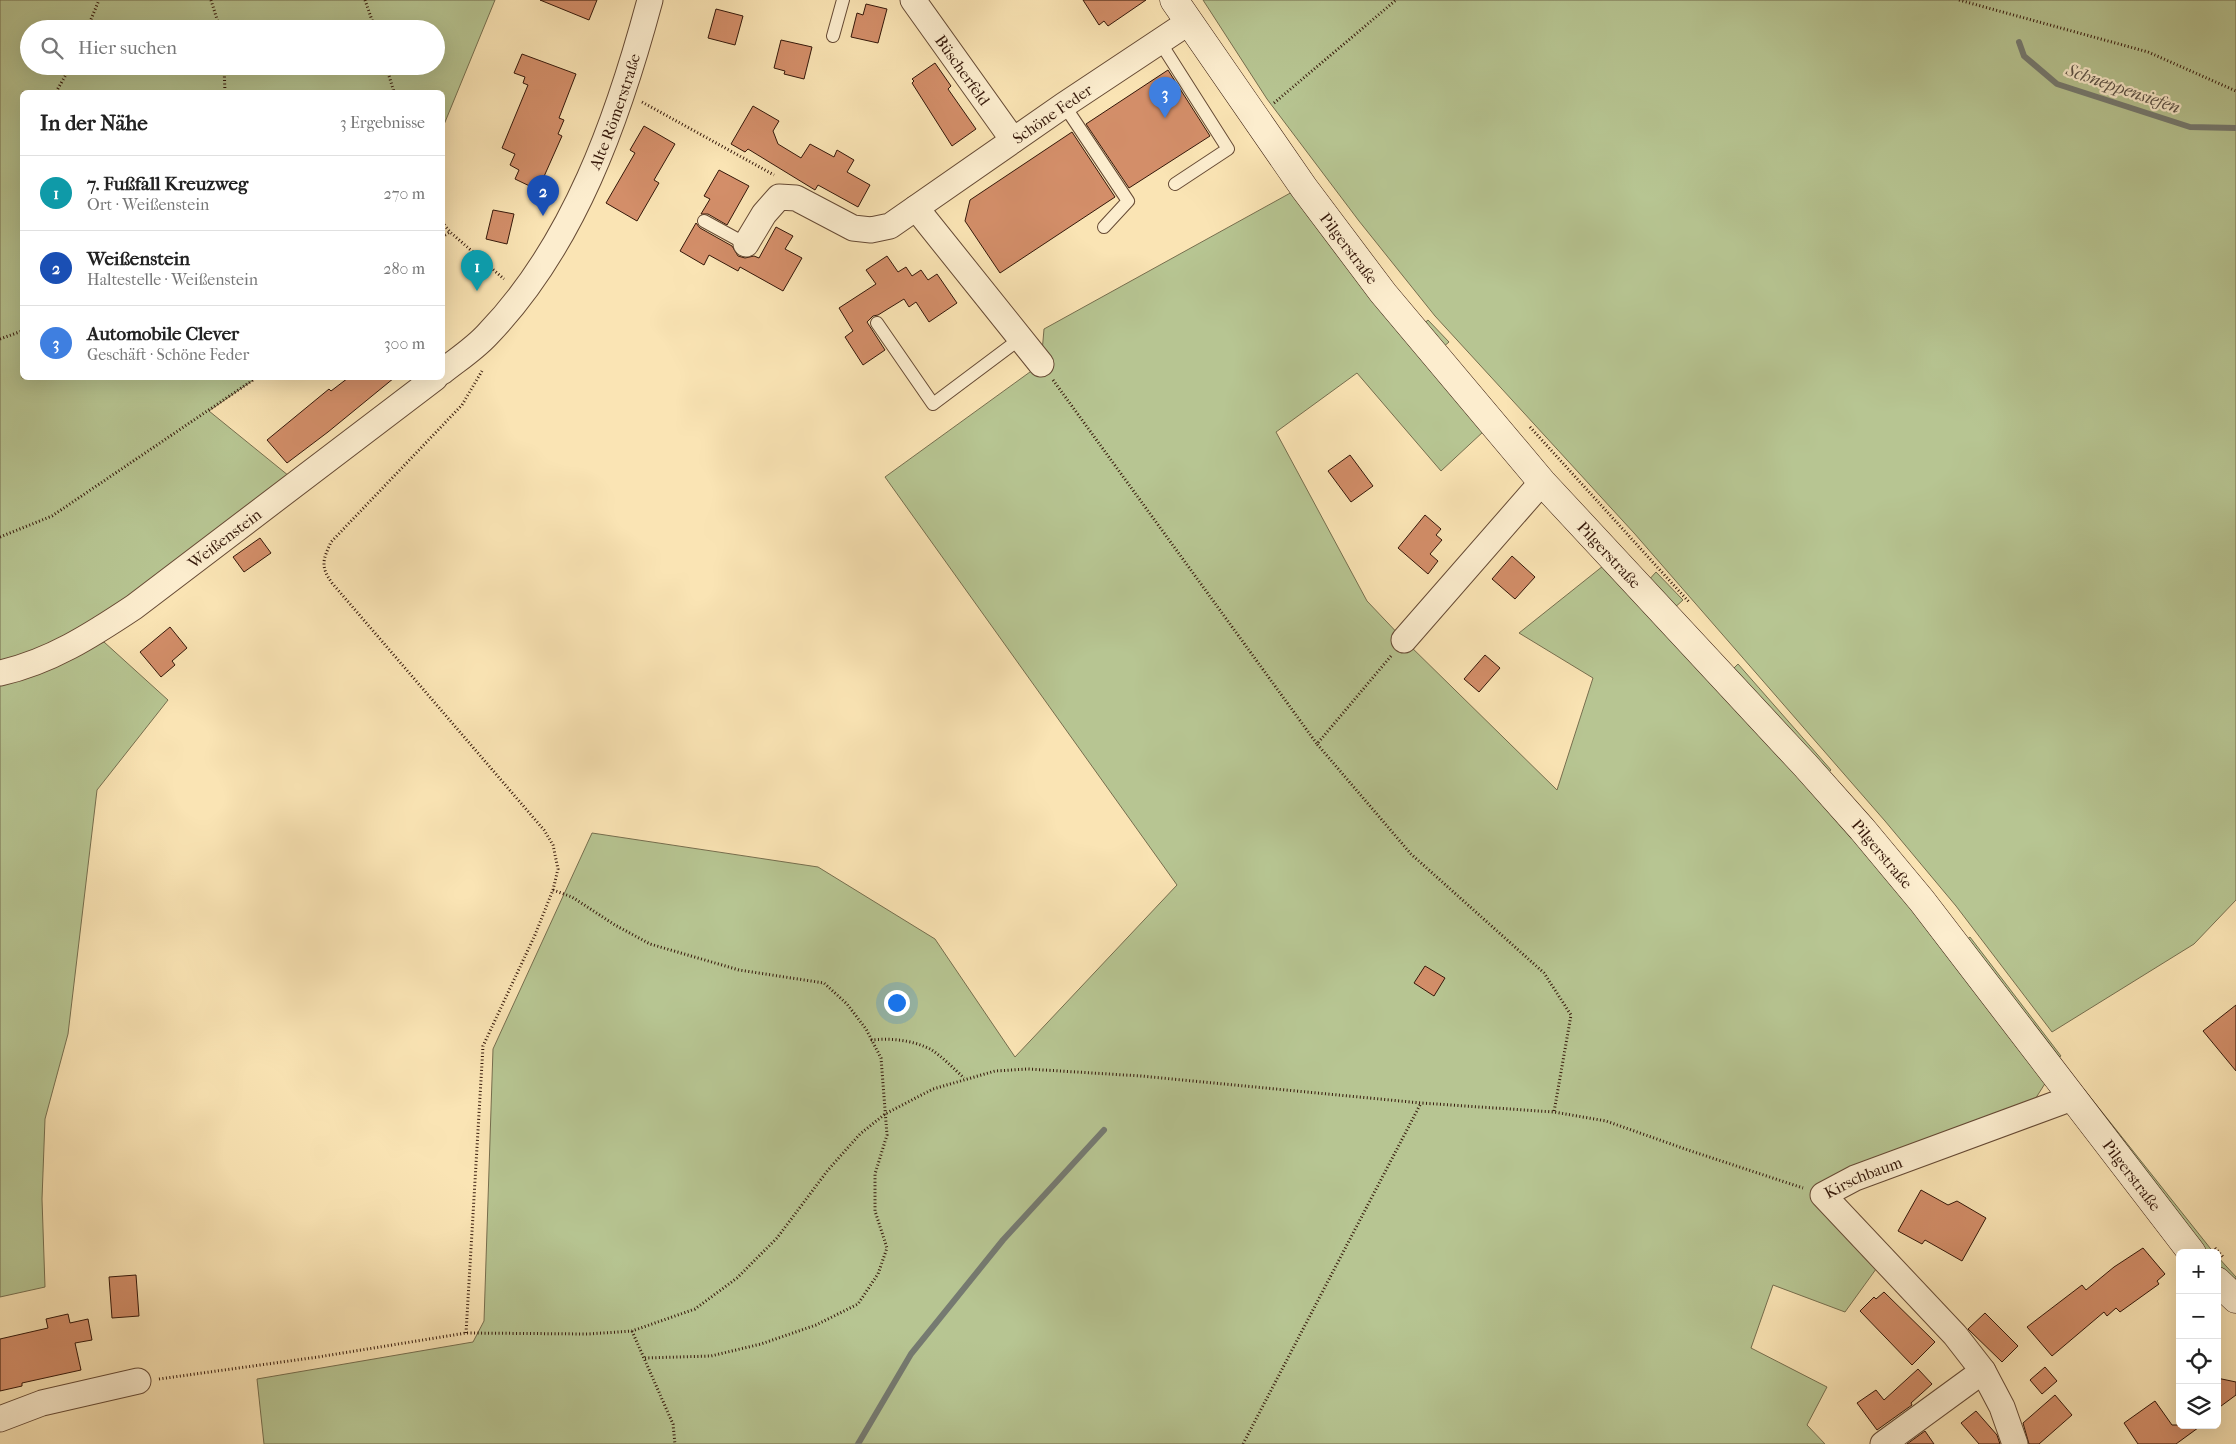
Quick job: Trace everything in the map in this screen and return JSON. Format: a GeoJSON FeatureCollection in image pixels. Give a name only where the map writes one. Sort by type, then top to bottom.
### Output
{"type":"FeatureCollection","features":[{"type":"Feature","properties":{"kind":"main road","name":"Pilgerstraße"},"geometry":{"type":"LineString","coordinates":[[1174,0],[1304,188],[1383,293],[1542,482],[1862,829],[1922,901],[2189,1249]]}},
{"type":"Feature","properties":{"kind":"main road"},"geometry":{"type":"LineString","coordinates":[[2221,1285],[2236,1299]]}},
{"type":"Feature","properties":{"kind":"street","name":"Alte Römerstraße"},"geometry":{"type":"LineString","coordinates":[[522,294],[546,258],[591,173],[624,92],[650,0]]}},
{"type":"Feature","properties":{"kind":"street","name":"Büscherfeld"},"geometry":{"type":"LineString","coordinates":[[912,0],[1014,140]]}},
{"type":"Feature","properties":{"kind":"street","name":"Schöne Feder"},"geometry":{"type":"LineString","coordinates":[[779,197],[796,198],[853,228],[871,230],[890,226],[1064,105],[1190,22]]}},
{"type":"Feature","properties":{"kind":"street"},"geometry":{"type":"LineString","coordinates":[[746,244],[764,214],[779,197]]}},
{"type":"Feature","properties":{"kind":"street"},"geometry":{"type":"LineString","coordinates":[[916,208],[1041,364]]}},
{"type":"Feature","properties":{"kind":"street"},"geometry":{"type":"LineString","coordinates":[[445,370],[485,337],[522,294]]}},
{"type":"Feature","properties":{"kind":"street","name":"Weißenstein"},"geometry":{"type":"LineString","coordinates":[[0,673],[57,653],[92,635],[134,607],[432,380]]}},
{"type":"Feature","properties":{"kind":"street"},"geometry":{"type":"LineString","coordinates":[[1404,640],[1542,482]]}},
{"type":"Feature","properties":{"kind":"street","name":"Kirschbaum"},"geometry":{"type":"LineString","coordinates":[[2015,1444],[2002,1407],[1983,1371],[1956,1335],[1824,1195],[1855,1178],[2072,1098]]}},
{"type":"Feature","properties":{"kind":"street"},"geometry":{"type":"LineString","coordinates":[[1883,1444],[1983,1371]]}},
{"type":"Feature","properties":{"kind":"street"},"geometry":{"type":"LineString","coordinates":[[0,1419],[42,1403],[138,1381]]}},
{"type":"Feature","properties":{"kind":"lane"},"geometry":{"type":"LineString","coordinates":[[833,36],[843,0]]}},
{"type":"Feature","properties":{"kind":"lane"},"geometry":{"type":"LineString","coordinates":[[1160,42],[1228,149],[1175,184]]}},
{"type":"Feature","properties":{"kind":"lane"},"geometry":{"type":"LineString","coordinates":[[1064,105],[1128,201],[1104,227]]}},
{"type":"Feature","properties":{"kind":"lane"},"geometry":{"type":"LineString","coordinates":[[704,221],[746,244]]}},
{"type":"Feature","properties":{"kind":"lane"},"geometry":{"type":"LineString","coordinates":[[877,323],[932,404],[1021,338]]}},
{"type":"Feature","properties":{"kind":"path"},"geometry":{"type":"LineString","coordinates":[[91,20],[99,0]]}},
{"type":"Feature","properties":{"kind":"path"},"geometry":{"type":"LineString","coordinates":[[212,0],[218,20]]}},
{"type":"Feature","properties":{"kind":"path"},"geometry":{"type":"LineString","coordinates":[[365,0],[372,20]]}},
{"type":"Feature","properties":{"kind":"path"},"geometry":{"type":"LineString","coordinates":[[1271,106],[1396,0]]}},
{"type":"Feature","properties":{"kind":"path"},"geometry":{"type":"LineString","coordinates":[[1959,0],[2148,52],[2236,91]]}},
{"type":"Feature","properties":{"kind":"path"},"geometry":{"type":"LineString","coordinates":[[57,90],[66,75]]}},
{"type":"Feature","properties":{"kind":"path"},"geometry":{"type":"LineString","coordinates":[[224,75],[225,90]]}},
{"type":"Feature","properties":{"kind":"path"},"geometry":{"type":"LineString","coordinates":[[389,75],[393,90]]}},
{"type":"Feature","properties":{"kind":"path"},"geometry":{"type":"LineString","coordinates":[[656,110],[773,174],[779,197]]}},
{"type":"Feature","properties":{"kind":"path"},"geometry":{"type":"LineString","coordinates":[[445,226],[522,294]]}},
{"type":"Feature","properties":{"kind":"path"},"geometry":{"type":"LineString","coordinates":[[445,235],[450,232]]}},
{"type":"Feature","properties":{"kind":"path"},"geometry":{"type":"LineString","coordinates":[[0,339],[20,332]]}},
{"type":"Feature","properties":{"kind":"path"},"geometry":{"type":"LineString","coordinates":[[466,1333],[483,1046],[535,935],[553,890],[558,869],[553,845],[544,830],[332,583],[324,571],[323,559],[331,542],[462,405],[475,385],[485,364],[489,351],[485,337]]}},
{"type":"Feature","properties":{"kind":"path"},"geometry":{"type":"LineString","coordinates":[[1041,364],[1317,744],[1411,854],[1544,973],[1572,1015],[1554,1112]]}},
{"type":"Feature","properties":{"kind":"path"},"geometry":{"type":"LineString","coordinates":[[0,536],[52,516],[253,380]]}},
{"type":"Feature","properties":{"kind":"path"},"geometry":{"type":"LineString","coordinates":[[1317,744],[1404,640]]}},
{"type":"Feature","properties":{"kind":"path"},"geometry":{"type":"LineString","coordinates":[[553,890],[572,897],[615,925],[650,944],[739,970],[824,983],[847,1004],[881,1058],[887,1135],[875,1174],[875,1210],[887,1248],[878,1274],[858,1304],[816,1326],[761,1344],[711,1356],[645,1358]]}},
{"type":"Feature","properties":{"kind":"path"},"geometry":{"type":"LineString","coordinates":[[871,1040],[885,1038],[906,1041],[931,1050],[964,1078]]}},
{"type":"Feature","properties":{"kind":"path"},"geometry":{"type":"LineString","coordinates":[[138,1381],[318,1357],[466,1333],[588,1334],[632,1331],[695,1309],[737,1278],[777,1238],[828,1170],[860,1134],[885,1114],[933,1089],[964,1078],[995,1071],[1028,1069],[1151,1077],[1422,1103],[1554,1112],[1606,1121],[1824,1195]]}},
{"type":"Feature","properties":{"kind":"path"},"geometry":{"type":"LineString","coordinates":[[1243,1444],[1422,1103]]}},
{"type":"Feature","properties":{"kind":"path"},"geometry":{"type":"LineString","coordinates":[[632,1331],[673,1424],[675,1444]]}},
{"type":"Feature","properties":{"kind":"green space"},"geometry":{"type":"Polygon","coordinates":[[[0,0],[495,0],[445,122],[445,90],[20,90],[20,380],[253,380],[209,411],[289,476],[88,629],[0,665],[0,0]]]}},
{"type":"Feature","properties":{"kind":"green space"},"geometry":{"type":"Polygon","coordinates":[[[1203,0],[2236,0],[2236,900],[2194,944],[2052,1032],[1956,906],[1885,821],[1634,533],[1435,316],[1359,221],[1267,99],[1203,0]]]}},
{"type":"Feature","properties":{"kind":"green space"},"geometry":{"type":"Polygon","coordinates":[[[1294,191],[1484,431],[1441,471],[1357,373],[1276,432],[1367,601],[1404,640],[1557,790],[1593,678],[1519,633],[1603,566],[1791,762],[1899,891],[2046,1082],[2032,1104],[1824,1195],[1884,1258],[1845,1312],[1773,1285],[1751,1348],[1827,1387],[1807,1425],[1825,1444],[264,1444],[257,1379],[473,1342],[484,1321],[493,1049],[592,833],[818,867],[935,939],[1015,1057],[1177,885],[885,477],[1041,364],[1044,329],[1294,191]]]}},
{"type":"Feature","properties":{"kind":"green space"},"geometry":{"type":"Polygon","coordinates":[[[1428,320],[1449,342],[1442,348],[1421,326],[1428,320]]]}},
{"type":"Feature","properties":{"kind":"green space"},"geometry":{"type":"Polygon","coordinates":[[[1656,572],[1683,600],[1672,610],[1647,582],[1656,572]]]}},
{"type":"Feature","properties":{"kind":"green space"},"geometry":{"type":"Polygon","coordinates":[[[104,642],[168,700],[97,790],[68,1034],[45,1119],[42,1199],[45,1287],[0,1297],[0,684],[17,681],[104,642]]]}},
{"type":"Feature","properties":{"kind":"green space"},"geometry":{"type":"Polygon","coordinates":[[[1738,664],[1831,770],[1826,775],[1730,672],[1738,664]]]}},
{"type":"Feature","properties":{"kind":"green space"},"geometry":{"type":"Polygon","coordinates":[[[1970,937],[2061,1056],[2055,1060],[1965,941],[1970,937]]]}},
{"type":"Feature","properties":{"kind":"green space"},"geometry":{"type":"Polygon","coordinates":[[[2083,1088],[2211,1249],[2203,1249],[2078,1092],[2083,1088]]]}},
{"type":"Feature","properties":{"kind":"green space"},"geometry":{"type":"Polygon","coordinates":[[[2221,1260],[2236,1277],[2236,1285],[2221,1269],[2221,1260]]]}},
{"type":"Feature","properties":{"kind":"building"},"geometry":{"type":"Polygon","coordinates":[[[540,0],[597,0],[589,20],[540,0]]]}},
{"type":"Feature","properties":{"kind":"building"},"geometry":{"type":"Polygon","coordinates":[[[1083,0],[1146,0],[1108,26],[1104,21],[1099,25],[1083,0]]]}},
{"type":"Feature","properties":{"kind":"building"},"geometry":{"type":"Polygon","coordinates":[[[866,4],[887,9],[878,43],[851,37],[857,13],[863,15],[866,4]]]}},
{"type":"Feature","properties":{"kind":"building"},"geometry":{"type":"Polygon","coordinates":[[[716,9],[743,16],[735,45],[708,38],[716,9]]]}},
{"type":"Feature","properties":{"kind":"building"},"geometry":{"type":"Polygon","coordinates":[[[781,40],[812,47],[804,79],[784,74],[785,71],[774,68],[781,40]]]}},
{"type":"Feature","properties":{"kind":"building"},"geometry":{"type":"Polygon","coordinates":[[[522,54],[576,74],[559,118],[564,120],[558,134],[562,136],[538,190],[515,179],[519,170],[510,165],[515,154],[502,148],[528,85],[523,83],[525,77],[514,73],[522,54]]]}},
{"type":"Feature","properties":{"kind":"building"},"geometry":{"type":"Polygon","coordinates":[[[935,63],[951,86],[948,89],[976,129],[952,146],[912,83],[914,81],[912,79],[935,63]]]}},
{"type":"Feature","properties":{"kind":"building"},"geometry":{"type":"Polygon","coordinates":[[[1168,70],[1210,136],[1129,188],[1086,124],[1168,70]]]}},
{"type":"Feature","properties":{"kind":"building"},"geometry":{"type":"Polygon","coordinates":[[[753,106],[779,121],[773,131],[778,144],[801,158],[810,144],[834,157],[837,150],[854,160],[847,172],[870,185],[858,207],[818,185],[815,190],[748,149],[745,152],[731,144],[753,106]]]}},
{"type":"Feature","properties":{"kind":"building"},"geometry":{"type":"Polygon","coordinates":[[[644,126],[675,144],[654,180],[659,183],[637,221],[606,203],[635,153],[630,150],[644,126]]]}},
{"type":"Feature","properties":{"kind":"building"},"geometry":{"type":"Polygon","coordinates":[[[1072,132],[1115,197],[1000,273],[965,221],[970,200],[1072,132]]]}},
{"type":"Feature","properties":{"kind":"building"},"geometry":{"type":"Polygon","coordinates":[[[719,170],[749,186],[727,225],[708,214],[701,214],[710,199],[704,196],[719,170]]]}},
{"type":"Feature","properties":{"kind":"building"},"geometry":{"type":"Polygon","coordinates":[[[493,210],[514,214],[507,244],[486,239],[493,210]]]}},
{"type":"Feature","properties":{"kind":"building"},"geometry":{"type":"Polygon","coordinates":[[[696,223],[700,228],[732,246],[738,256],[745,258],[754,256],[759,258],[776,227],[793,236],[785,249],[802,258],[783,291],[740,267],[738,271],[709,255],[704,265],[680,251],[696,223]]]}},
{"type":"Feature","properties":{"kind":"building"},"geometry":{"type":"Polygon","coordinates":[[[887,256],[898,272],[906,267],[912,276],[921,270],[928,280],[937,274],[957,303],[929,322],[916,302],[909,307],[904,299],[878,315],[873,316],[867,322],[885,350],[863,365],[845,337],[853,331],[839,308],[876,284],[866,270],[887,256]]]}},
{"type":"Feature","properties":{"kind":"building"},"geometry":{"type":"Polygon","coordinates":[[[345,380],[392,380],[287,463],[267,440],[329,389],[331,391],[345,380]]]}},
{"type":"Feature","properties":{"kind":"building"},"geometry":{"type":"Polygon","coordinates":[[[1350,455],[1373,486],[1351,502],[1328,471],[1350,455]]]}},
{"type":"Feature","properties":{"kind":"building"},"geometry":{"type":"Polygon","coordinates":[[[1425,515],[1441,529],[1436,535],[1442,540],[1430,554],[1438,561],[1428,574],[1398,548],[1425,515]]]}},
{"type":"Feature","properties":{"kind":"building"},"geometry":{"type":"Polygon","coordinates":[[[260,538],[271,553],[244,572],[233,557],[260,538]]]}},
{"type":"Feature","properties":{"kind":"building"},"geometry":{"type":"Polygon","coordinates":[[[1512,556],[1535,577],[1515,599],[1492,579],[1512,556]]]}},
{"type":"Feature","properties":{"kind":"building"},"geometry":{"type":"Polygon","coordinates":[[[170,627],[187,648],[172,661],[175,665],[161,677],[140,652],[170,627]]]}},
{"type":"Feature","properties":{"kind":"building"},"geometry":{"type":"Polygon","coordinates":[[[1485,655],[1500,668],[1479,692],[1464,679],[1485,655]]]}},
{"type":"Feature","properties":{"kind":"building"},"geometry":{"type":"Polygon","coordinates":[[[1425,966],[1445,978],[1434,996],[1414,983],[1425,966]]]}},
{"type":"Feature","properties":{"kind":"building"},"geometry":{"type":"Polygon","coordinates":[[[2236,1005],[2236,1071],[2203,1031],[2236,1005]]]}},
{"type":"Feature","properties":{"kind":"building"},"geometry":{"type":"Polygon","coordinates":[[[1921,1190],[1948,1205],[1957,1201],[1986,1218],[1962,1261],[1925,1240],[1922,1244],[1898,1231],[1921,1190]]]}},
{"type":"Feature","properties":{"kind":"building"},"geometry":{"type":"Polygon","coordinates":[[[2143,1248],[2165,1274],[2157,1281],[2159,1284],[2120,1312],[2116,1308],[2107,1316],[2104,1312],[2052,1356],[2027,1327],[2082,1285],[2086,1290],[2114,1267],[2143,1248]]]}},
{"type":"Feature","properties":{"kind":"building"},"geometry":{"type":"Polygon","coordinates":[[[136,1275],[139,1316],[112,1318],[109,1277],[136,1275]]]}},
{"type":"Feature","properties":{"kind":"building"},"geometry":{"type":"Polygon","coordinates":[[[1884,1292],[1935,1342],[1912,1365],[1860,1311],[1874,1297],[1876,1299],[1884,1292]]]}},
{"type":"Feature","properties":{"kind":"building"},"geometry":{"type":"Polygon","coordinates":[[[1985,1313],[2018,1346],[2002,1362],[1968,1329],[1985,1313]]]}},
{"type":"Feature","properties":{"kind":"building"},"geometry":{"type":"Polygon","coordinates":[[[68,1314],[70,1323],[88,1319],[92,1340],[75,1343],[81,1370],[22,1383],[22,1386],[0,1391],[0,1339],[48,1328],[46,1319],[68,1314]]]}},
{"type":"Feature","properties":{"kind":"building"},"geometry":{"type":"Polygon","coordinates":[[[2045,1367],[2057,1381],[2042,1394],[2030,1380],[2045,1367]]]}},
{"type":"Feature","properties":{"kind":"building"},"geometry":{"type":"Polygon","coordinates":[[[1918,1369],[1932,1384],[1911,1403],[1912,1405],[1877,1430],[1857,1403],[1876,1390],[1884,1400],[1918,1369]]]}},
{"type":"Feature","properties":{"kind":"building"},"geometry":{"type":"Polygon","coordinates":[[[2221,1379],[2236,1382],[2236,1395],[2221,1406],[2221,1379]]]}},
{"type":"Feature","properties":{"kind":"building"},"geometry":{"type":"Polygon","coordinates":[[[2055,1395],[2072,1415],[2039,1444],[2029,1444],[2023,1423],[2055,1395]]]}},
{"type":"Feature","properties":{"kind":"building"},"geometry":{"type":"Polygon","coordinates":[[[2155,1401],[2172,1425],[2176,1425],[2176,1429],[2197,1429],[2176,1444],[2138,1444],[2124,1423],[2155,1401]]]}},
{"type":"Feature","properties":{"kind":"building"},"geometry":{"type":"Polygon","coordinates":[[[1976,1411],[1997,1435],[2000,1444],[1979,1444],[1961,1423],[1976,1411]]]}},
{"type":"Feature","properties":{"kind":"building"},"geometry":{"type":"Polygon","coordinates":[[[1925,1431],[1934,1444],[1907,1444],[1925,1431]]]}},
{"type":"Feature","properties":{"kind":"waterway","name":"Schneppensiefen"},"geometry":{"type":"LineString","coordinates":[[2019,42],[2024,56],[2057,84],[2190,127],[2236,128]]}},
{"type":"Feature","properties":{"kind":"waterway"},"geometry":{"type":"LineString","coordinates":[[858,1444],[911,1354],[1003,1240],[1104,1130]]}},
{"type":"Feature","properties":{"kind":"place","name":"Automobile Clever"},"geometry":{"type":"Point","coordinates":[1165,118]}},
{"type":"Feature","properties":{"kind":"place","name":"Weißenstein"},"geometry":{"type":"Point","coordinates":[543,216]}},
{"type":"Feature","properties":{"kind":"place","name":"7. Fußfall Kreuzweg"},"geometry":{"type":"Point","coordinates":[477,291]}}]}
